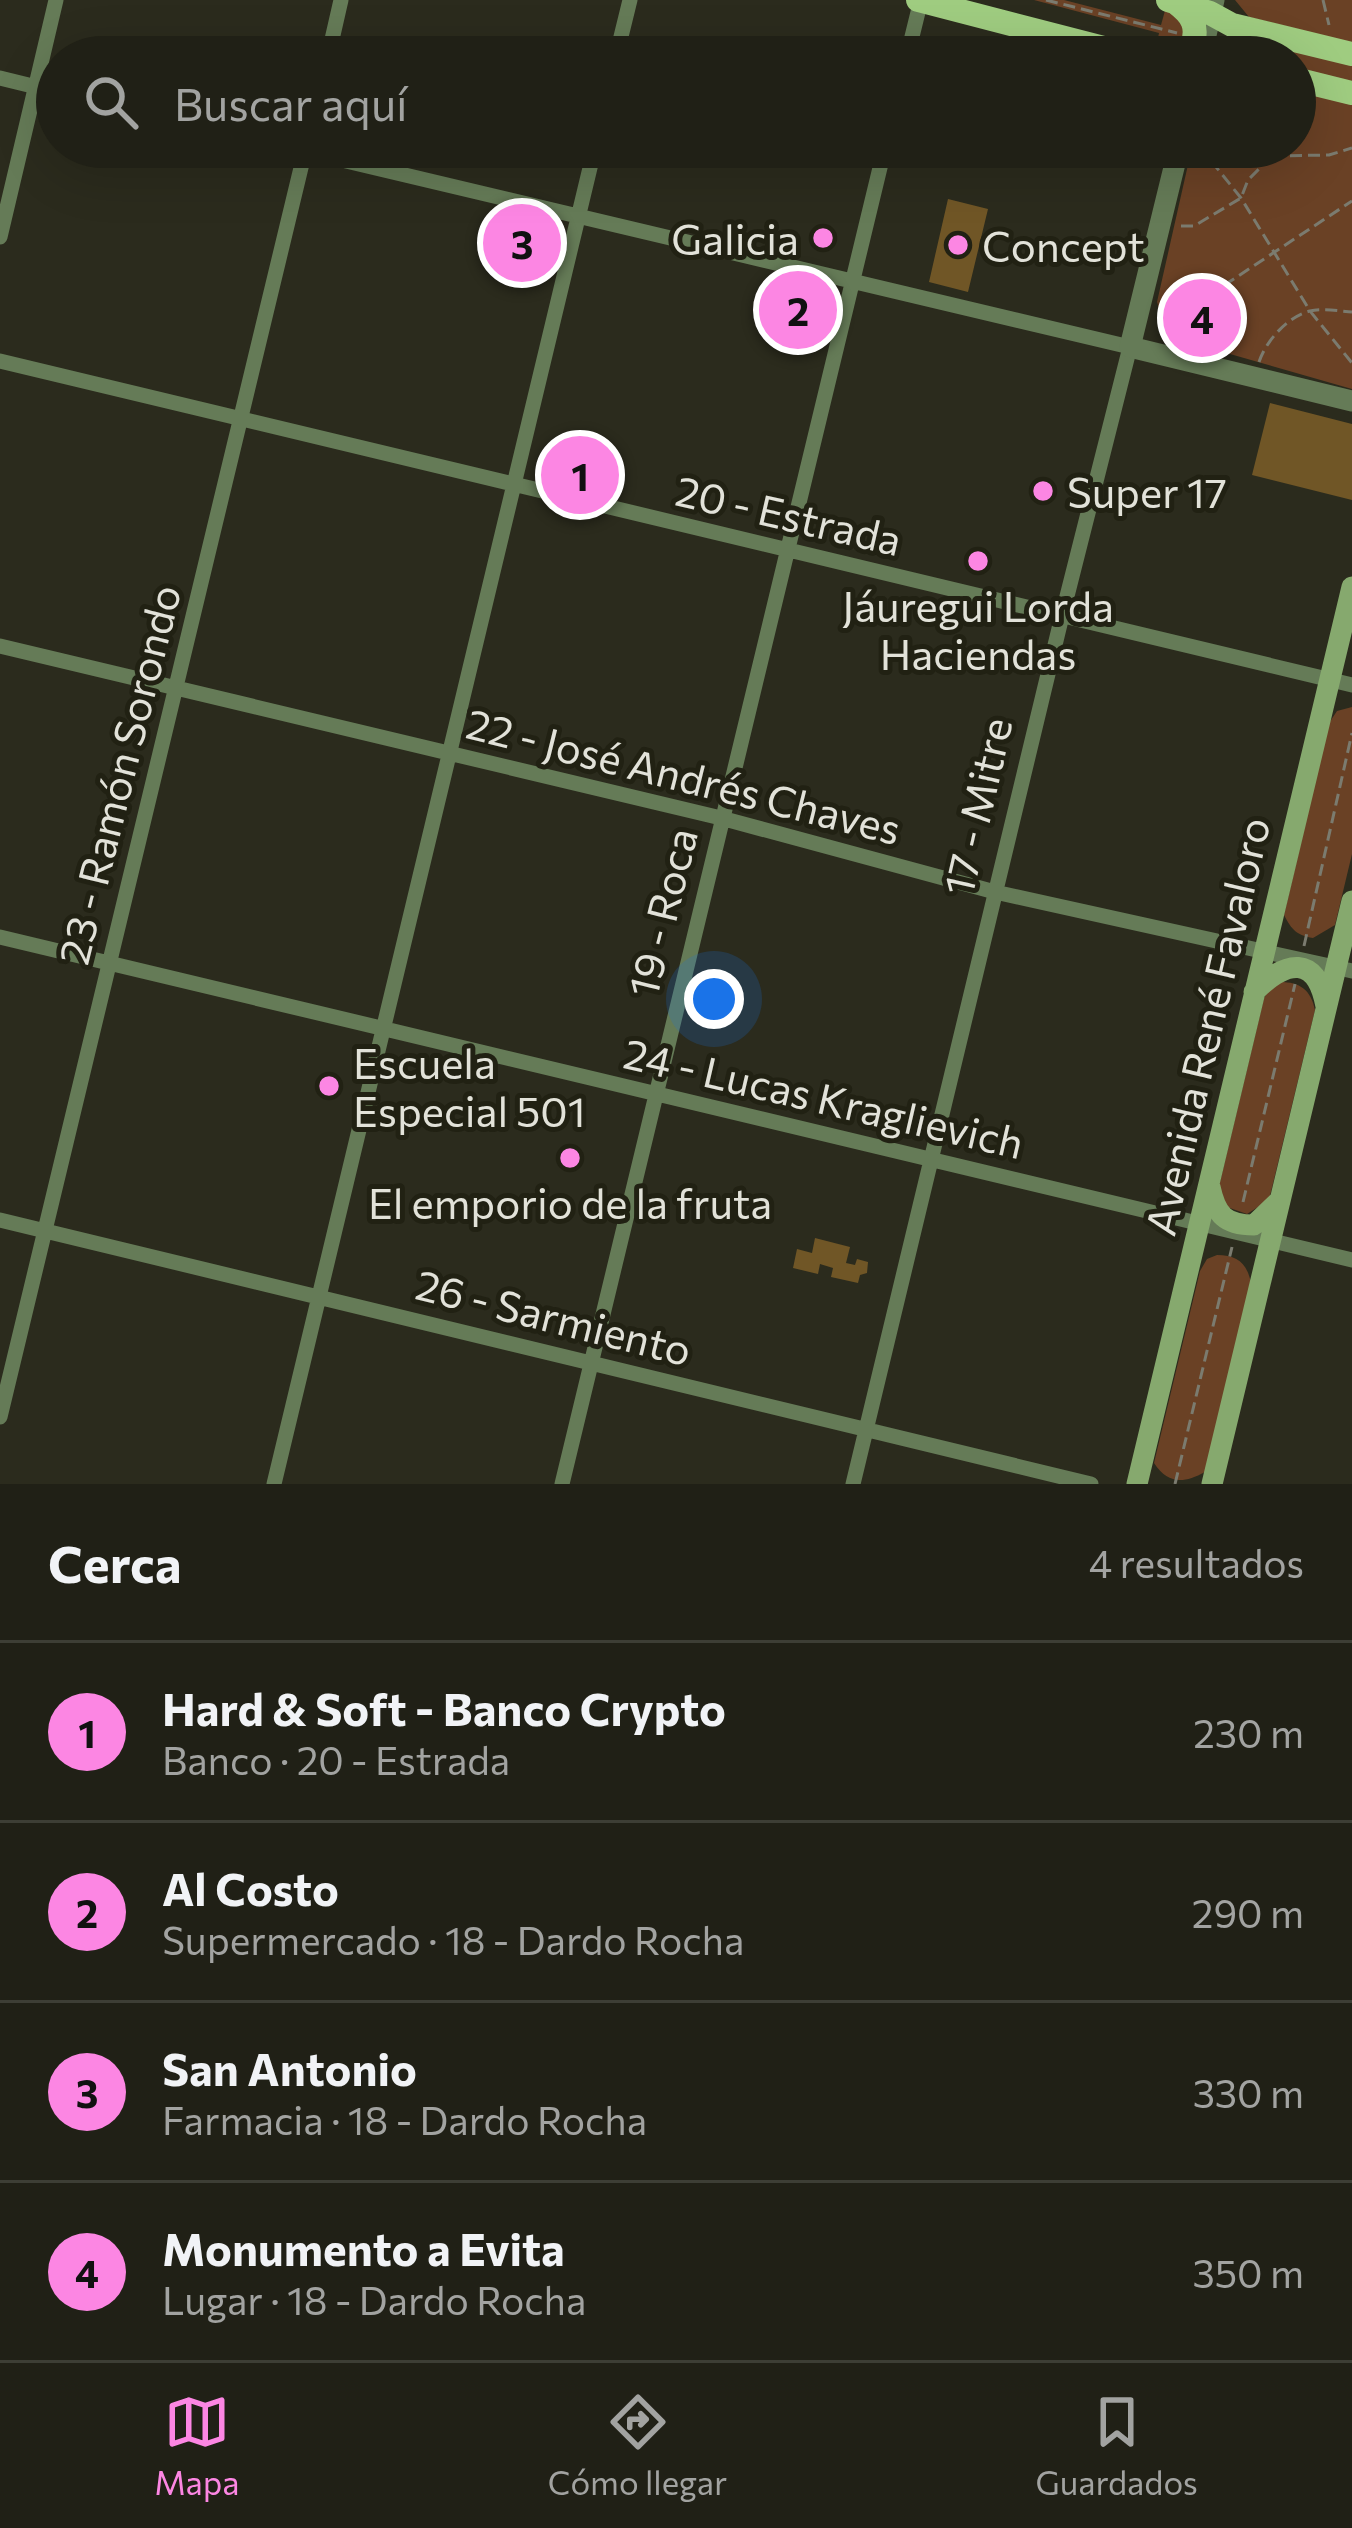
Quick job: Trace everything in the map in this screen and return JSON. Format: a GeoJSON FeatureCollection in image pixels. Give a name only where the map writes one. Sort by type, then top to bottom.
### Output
{"type":"FeatureCollection","features":[{"type":"Feature","properties":{"kind":"main road"},"geometry":{"type":"LineString","coordinates":[[920,0],[1062,36]]}},
{"type":"Feature","properties":{"kind":"main road"},"geometry":{"type":"LineString","coordinates":[[1170,1],[1190,13],[1191,36]]}},
{"type":"Feature","properties":{"kind":"main road"},"geometry":{"type":"LineString","coordinates":[[1170,1],[1212,6],[1232,25],[1290,36]]}},
{"type":"Feature","properties":{"kind":"main road"},"geometry":{"type":"LineString","coordinates":[[1316,84],[1352,93]]}},
{"type":"Feature","properties":{"kind":"main road","name":"Avenida René Favaloro"},"geometry":{"type":"LineString","coordinates":[[1137,1484],[1352,586]]}},
{"type":"Feature","properties":{"kind":"main road"},"geometry":{"type":"LineString","coordinates":[[1340,632],[1352,658]]}},
{"type":"Feature","properties":{"kind":"main road"},"geometry":{"type":"LineString","coordinates":[[1212,1484],[1326,1007],[1344,969],[1352,901]]}},
{"type":"Feature","properties":{"kind":"main road"},"geometry":{"type":"LineString","coordinates":[[1254,992],[1282,967],[1300,963],[1314,973],[1326,1007]]}},
{"type":"Feature","properties":{"kind":"main road"},"geometry":{"type":"LineString","coordinates":[[1209,1181],[1214,1205],[1236,1229],[1254,1225],[1280,1201]]}},
{"type":"Feature","properties":{"kind":"street"},"geometry":{"type":"LineString","coordinates":[[48,36],[56,0]]}},
{"type":"Feature","properties":{"kind":"street"},"geometry":{"type":"LineString","coordinates":[[333,36],[341,0]]}},
{"type":"Feature","properties":{"kind":"street"},"geometry":{"type":"LineString","coordinates":[[621,36],[630,0]]}},
{"type":"Feature","properties":{"kind":"street"},"geometry":{"type":"LineString","coordinates":[[912,36],[920,0]]}},
{"type":"Feature","properties":{"kind":"street"},"geometry":{"type":"LineString","coordinates":[[1198,36],[1212,6]]}},
{"type":"Feature","properties":{"kind":"street"},"geometry":{"type":"LineString","coordinates":[[0,78],[36,87],[0,237]]}},
{"type":"Feature","properties":{"kind":"street","name":"23 - Ramón Sorondo"},"geometry":{"type":"LineString","coordinates":[[0,1417],[300,168]]}},
{"type":"Feature","properties":{"kind":"street"},"geometry":{"type":"LineString","coordinates":[[385,168],[1352,401]]}},
{"type":"Feature","properties":{"kind":"street"},"geometry":{"type":"LineString","coordinates":[[274,1484],[590,168]]}},
{"type":"Feature","properties":{"kind":"street","name":"19 - Roca"},"geometry":{"type":"LineString","coordinates":[[562,1484],[880,168]]}},
{"type":"Feature","properties":{"kind":"street","name":"17 - Mitre"},"geometry":{"type":"LineString","coordinates":[[853,1484],[1173,168]]}},
{"type":"Feature","properties":{"kind":"street","name":"20 - Estrada"},"geometry":{"type":"LineString","coordinates":[[0,361],[1352,685]]}},
{"type":"Feature","properties":{"kind":"street","name":"22 - José Andrés Chaves"},"geometry":{"type":"LineString","coordinates":[[0,646],[721,818],[995,892],[1300,963],[1344,969]]}},
{"type":"Feature","properties":{"kind":"street","name":"24 - Lucas Kraglievich"},"geometry":{"type":"LineString","coordinates":[[0,937],[1352,1260]]}},
{"type":"Feature","properties":{"kind":"street","name":"26 - Sarmiento"},"geometry":{"type":"LineString","coordinates":[[0,1220],[1091,1484]]}},
{"type":"Feature","properties":{"kind":"path"},"geometry":{"type":"LineString","coordinates":[[1046,0],[1151,36]]}},
{"type":"Feature","properties":{"kind":"path"},"geometry":{"type":"LineString","coordinates":[[1324,0],[1342,46]]}},
{"type":"Feature","properties":{"kind":"path"},"geometry":{"type":"LineString","coordinates":[[1316,155],[1352,148]]}},
{"type":"Feature","properties":{"kind":"path"},"geometry":{"type":"LineString","coordinates":[[1217,168],[1241,198],[1310,311],[1352,363]]}},
{"type":"Feature","properties":{"kind":"path"},"geometry":{"type":"LineString","coordinates":[[1174,226],[1194,226],[1241,198],[1248,180],[1260,168]]}},
{"type":"Feature","properties":{"kind":"path"},"geometry":{"type":"LineString","coordinates":[[1164,325],[1352,201]]}},
{"type":"Feature","properties":{"kind":"path"},"geometry":{"type":"LineString","coordinates":[[1157,302],[1164,325],[1188,342]]}},
{"type":"Feature","properties":{"kind":"path"},"geometry":{"type":"LineString","coordinates":[[1259,363],[1265,345],[1288,323],[1310,311],[1352,312]]}},
{"type":"Feature","properties":{"kind":"path"},"geometry":{"type":"LineString","coordinates":[[1175,1484],[1352,733]]}},
{"type":"Feature","properties":{"kind":"shaded area"},"geometry":{"type":"Polygon","coordinates":[[[1034,0],[1064,0],[1161,25],[1166,7],[1193,29],[1187,36],[1034,0]]]}},
{"type":"Feature","properties":{"kind":"shaded area"},"geometry":{"type":"Polygon","coordinates":[[[1235,0],[1352,0],[1352,43],[1249,17],[1235,0]]]}},
{"type":"Feature","properties":{"kind":"shaded area"},"geometry":{"type":"Polygon","coordinates":[[[1316,53],[1352,61],[1352,86],[1316,78],[1316,53]]]}},
{"type":"Feature","properties":{"kind":"shaded area"},"geometry":{"type":"Polygon","coordinates":[[[1316,90],[1352,99],[1352,389],[1188,342],[1164,325],[1157,302],[1187,168],[1316,168],[1316,90]]]}},
{"type":"Feature","properties":{"kind":"shaded area"},"geometry":{"type":"Polygon","coordinates":[[[1352,707],[1352,854],[1335,925],[1313,938],[1295,931],[1284,915],[1329,723],[1337,711],[1352,707]]]}},
{"type":"Feature","properties":{"kind":"shaded area"},"geometry":{"type":"Polygon","coordinates":[[[1280,982],[1304,988],[1315,1010],[1269,1200],[1247,1214],[1227,1207],[1218,1190],[1264,998],[1280,982]]]}},
{"type":"Feature","properties":{"kind":"shaded area"},"geometry":{"type":"Polygon","coordinates":[[[1217,1255],[1240,1261],[1251,1283],[1205,1472],[1176,1480],[1154,1463],[1200,1271],[1207,1259],[1217,1255]]]}},
{"type":"Feature","properties":{"kind":"building","name":"Concept"},"geometry":{"type":"Polygon","coordinates":[[[948,199],[988,209],[968,292],[929,282],[948,199]]]}},
{"type":"Feature","properties":{"kind":"building"},"geometry":{"type":"Polygon","coordinates":[[[1270,403],[1352,424],[1352,500],[1252,475],[1270,403]]]}},
{"type":"Feature","properties":{"kind":"building"},"geometry":{"type":"Polygon","coordinates":[[[815,1238],[850,1247],[846,1263],[868,1262],[867,1273],[860,1275],[858,1283],[831,1277],[833,1268],[820,1264],[818,1274],[793,1268],[797,1249],[812,1253],[815,1238]]]}},
{"type":"Feature","properties":{"kind":"place","name":"Galicia"},"geometry":{"type":"Point","coordinates":[823,238]}},
{"type":"Feature","properties":{"kind":"place","name":"San Antonio"},"geometry":{"type":"Point","coordinates":[522,243]}},
{"type":"Feature","properties":{"kind":"place","name":"Concept"},"geometry":{"type":"Point","coordinates":[958,245]}},
{"type":"Feature","properties":{"kind":"place","name":"Al Costo"},"geometry":{"type":"Point","coordinates":[798,310]}},
{"type":"Feature","properties":{"kind":"place","name":"Monumento a Evita"},"geometry":{"type":"Point","coordinates":[1202,318]}},
{"type":"Feature","properties":{"kind":"place","name":"Hard & Soft - Banco Crypto"},"geometry":{"type":"Point","coordinates":[580,475]}},
{"type":"Feature","properties":{"kind":"place","name":"Super 17"},"geometry":{"type":"Point","coordinates":[1043,491]}},
{"type":"Feature","properties":{"kind":"place","name":"Jáuregui Lorda Haciendas"},"geometry":{"type":"Point","coordinates":[978,561]}},
{"type":"Feature","properties":{"kind":"place","name":"Escuela Especial 501"},"geometry":{"type":"Point","coordinates":[329,1086]}},
{"type":"Feature","properties":{"kind":"place","name":"El emporio de la fruta"},"geometry":{"type":"Point","coordinates":[570,1158]}}]}
